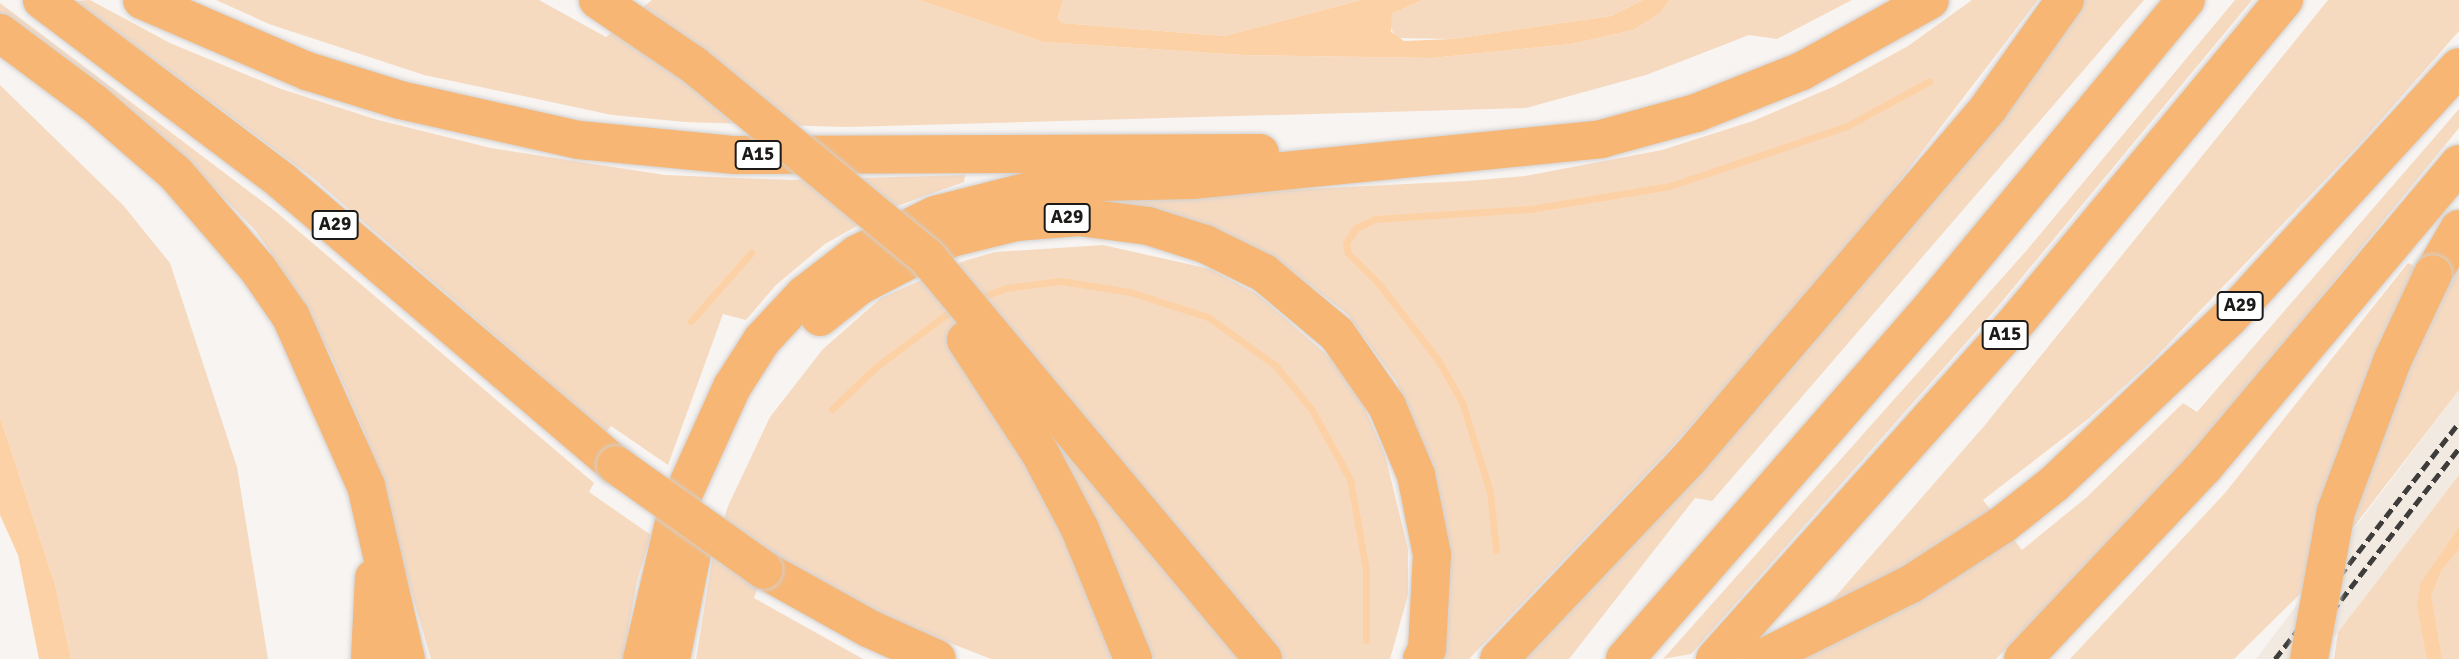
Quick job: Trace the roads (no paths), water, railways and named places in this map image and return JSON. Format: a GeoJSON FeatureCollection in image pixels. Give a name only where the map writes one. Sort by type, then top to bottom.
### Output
{"type":"FeatureCollection","features":[{"type":"Feature","properties":{"kind":"highway","name":"A29"},"geometry":{"type":"LineString","coordinates":[[42,0],[282,181],[616,465],[764,570],[870,629],[937,659]]}},
{"type":"Feature","properties":{"kind":"highway","name":"A15"},"geometry":{"type":"LineString","coordinates":[[142,0],[307,71],[400,100],[579,140],[735,155],[1178,150],[1398,159]]}},
{"type":"Feature","properties":{"kind":"highway"},"geometry":{"type":"LineString","coordinates":[[597,0],[694,65],[926,256],[1263,659]]}},
{"type":"Feature","properties":{"kind":"highway","name":"A15"},"geometry":{"type":"LineString","coordinates":[[642,659],[678,506],[732,387],[762,340],[804,295],[857,254],[935,215],[1034,190],[1096,182],[1193,180],[1601,139],[1696,113],[1802,71],[1930,0]]}},
{"type":"Feature","properties":{"kind":"highway"},"geometry":{"type":"LineString","coordinates":[[1499,659],[1688,460],[1989,107],[2066,0]]}},
{"type":"Feature","properties":{"kind":"highway"},"geometry":{"type":"LineString","coordinates":[[1625,659],[1927,313],[2186,0]]}},
{"type":"Feature","properties":{"kind":"highway","name":"A15"},"geometry":{"type":"LineString","coordinates":[[1715,659],[2019,319],[2284,0]]}},
{"type":"Feature","properties":{"kind":"highway"},"geometry":{"type":"LineString","coordinates":[[0,33],[141,142],[211,210],[258,269],[310,352],[345,429],[376,520],[406,659]]}},
{"type":"Feature","properties":{"kind":"highway","name":"A29"},"geometry":{"type":"LineString","coordinates":[[1761,659],[1891,596],[2002,525],[2102,442],[2189,359],[2326,217],[2459,68]]}},
{"type":"Feature","properties":{"kind":"highway"},"geometry":{"type":"LineString","coordinates":[[2023,659],[2204,467],[2459,164]]}},
{"type":"Feature","properties":{"kind":"highway"},"geometry":{"type":"LineString","coordinates":[[825,173],[895,249],[994,378],[1080,530],[1133,659]]}},
{"type":"Feature","properties":{"kind":"highway","name":"A29"},"geometry":{"type":"LineString","coordinates":[[671,659],[687,569],[716,483],[753,403],[802,334],[859,286],[951,238],[1016,222],[1079,216],[1148,226],[1205,244],[1264,273],[1337,334],[1387,405],[1416,475],[1432,554],[1427,649],[1422,659]]}},
{"type":"Feature","properties":{"kind":"highway"},"geometry":{"type":"LineString","coordinates":[[2309,659],[2336,511],[2392,361],[2433,274],[2459,229]]}},
{"type":"Feature","properties":{"kind":"highway"},"geometry":{"type":"LineString","coordinates":[[370,659],[376,520]]}},
{"type":"Feature","properties":{"kind":"waterway"},"geometry":{"type":"LineString","coordinates":[[1496,550],[1490,492],[1462,402],[1438,360],[1379,284],[1348,253],[1346,243],[1356,228],[1375,219],[1530,209],[1670,186],[1847,126],[1930,81]]}},
{"type":"Feature","properties":{"kind":"waterway"},"geometry":{"type":"LineString","coordinates":[[691,321],[751,253]]}},
{"type":"Feature","properties":{"kind":"waterway"},"geometry":{"type":"LineString","coordinates":[[976,299],[1006,288],[1061,281],[1130,292],[1208,317],[1276,366],[1312,410],[1350,479],[1366,570],[1366,640]]}},
{"type":"Feature","properties":{"kind":"waterway"},"geometry":{"type":"LineString","coordinates":[[832,409],[876,367],[955,308]]}},
{"type":"Feature","properties":{"kind":"railway"},"geometry":{"type":"LineString","coordinates":[[2275,659],[2459,423]]}},
{"type":"Feature","properties":{"kind":"railway"},"geometry":{"type":"LineString","coordinates":[[2295,659],[2459,448]]}}]}
